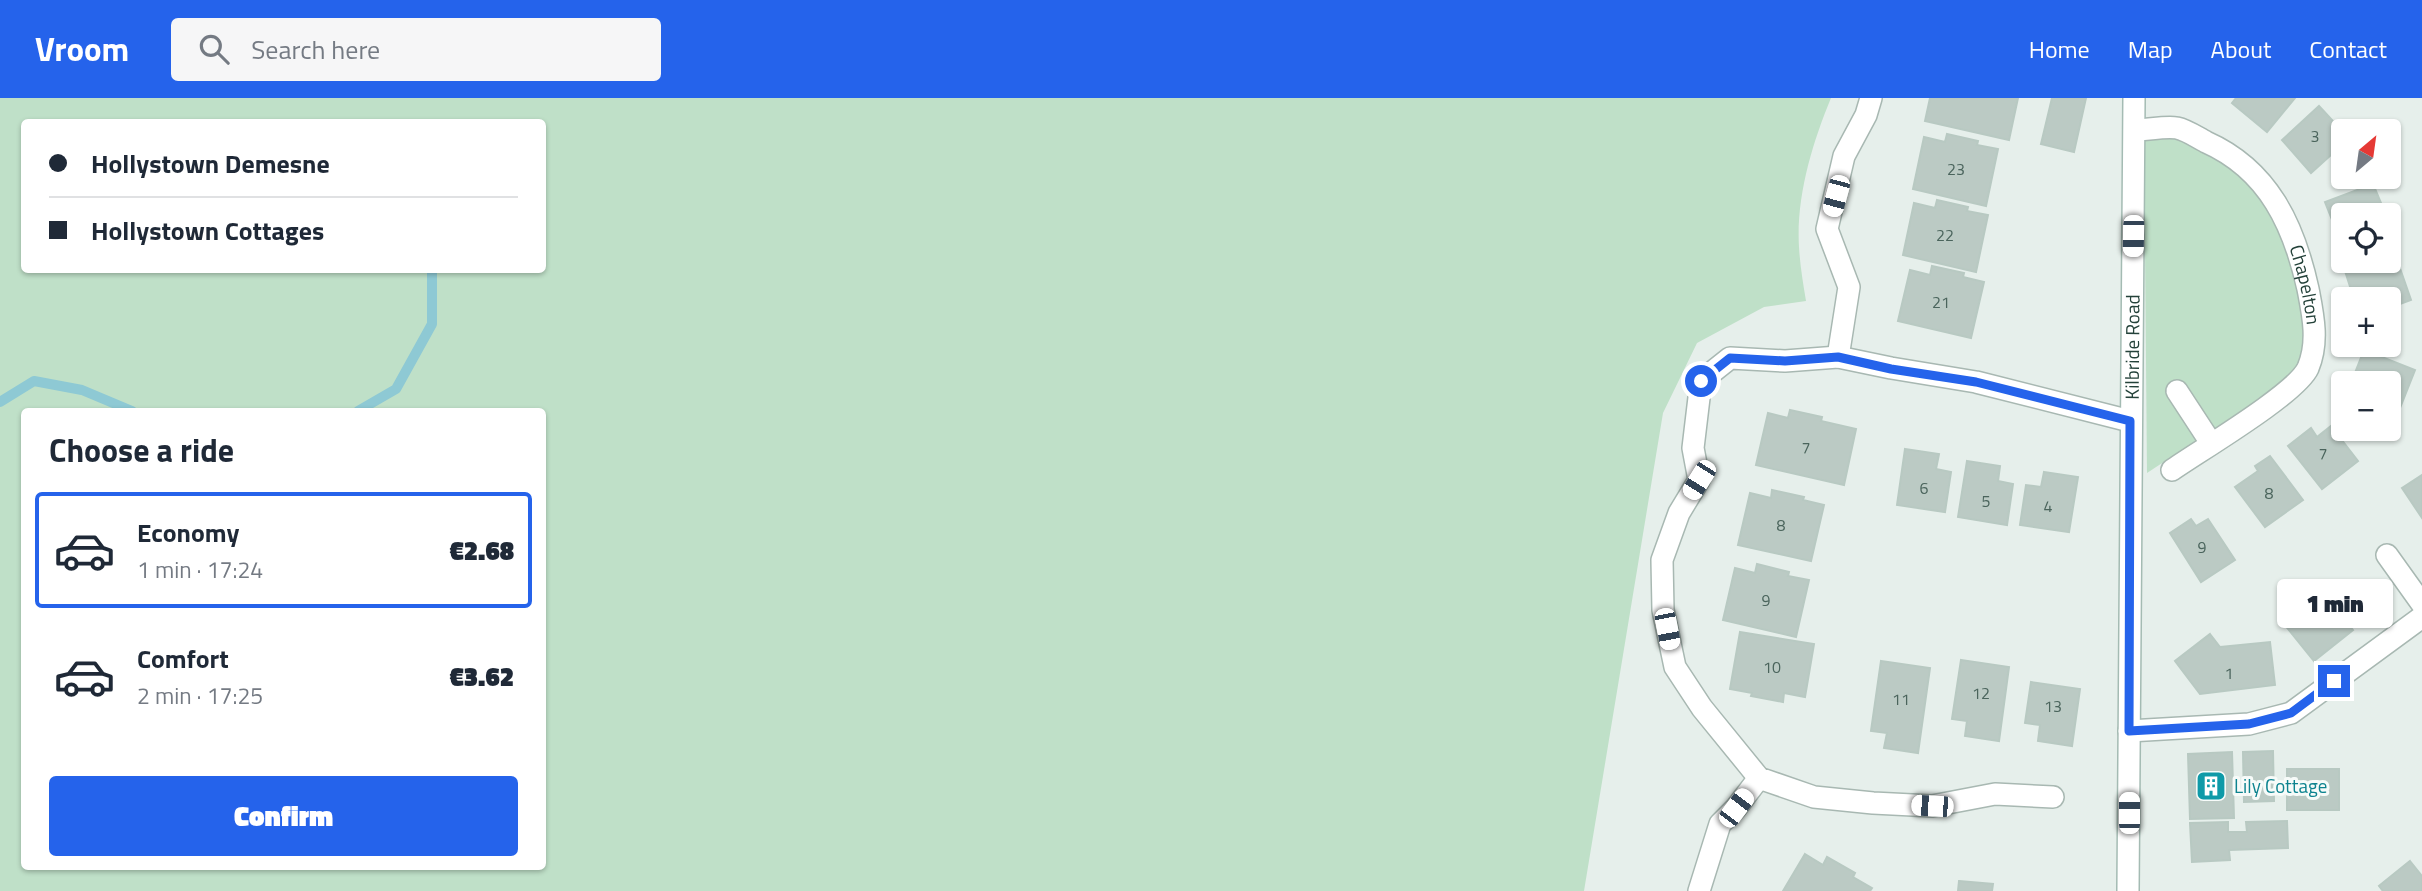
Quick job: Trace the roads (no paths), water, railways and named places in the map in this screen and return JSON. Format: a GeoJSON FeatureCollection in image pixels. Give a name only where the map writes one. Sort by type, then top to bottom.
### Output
{"type":"FeatureCollection","features":[{"type":"Feature","properties":{"kind":"street"},"geometry":{"type":"LineString","coordinates":[[1838,357],[1849,287],[1827,229],[1844,156],[1866,116],[1871,98]]}},
{"type":"Feature","properties":{"kind":"street","name":"Kilbride Road"},"geometry":{"type":"LineString","coordinates":[[2129,891],[2134,98]]}},
{"type":"Feature","properties":{"kind":"street","name":"Chapelton"},"geometry":{"type":"LineString","coordinates":[[2134,130],[2177,128],[2217,146],[2246,165],[2269,191],[2294,237],[2304,273],[2314,331],[2314,343],[2307,370],[2288,389],[2255,415],[2172,470]]}},
{"type":"Feature","properties":{"kind":"street"},"geometry":{"type":"LineString","coordinates":[[2053,797],[1995,794],[1932,806],[1873,803],[1814,797],[1759,778],[1702,708],[1675,667],[1663,610],[1662,560],[1678,513],[1699,480],[1693,448],[1701,381],[1730,358],[1785,361],[1838,357],[1891,369],[1976,382],[2130,421]]}},
{"type":"Feature","properties":{"kind":"street"},"geometry":{"type":"LineString","coordinates":[[2178,391],[2211,443]]}},
{"type":"Feature","properties":{"kind":"street"},"geometry":{"type":"LineString","coordinates":[[2388,555],[2422,604]]}},
{"type":"Feature","properties":{"kind":"street"},"geometry":{"type":"LineString","coordinates":[[2129,731],[2249,724],[2291,713],[2422,617]]}},
{"type":"Feature","properties":{"kind":"street"},"geometry":{"type":"LineString","coordinates":[[1699,891],[1720,824],[1759,778]]}},
{"type":"Feature","properties":{"kind":"waterway"},"geometry":{"type":"LineString","coordinates":[[363,408],[396,389],[432,324],[432,273]]}},
{"type":"Feature","properties":{"kind":"waterway"},"geometry":{"type":"LineString","coordinates":[[0,402],[34,381],[82,390],[125,408]]}},
{"type":"Feature","properties":{"kind":"place","name":"Lily Cottage"},"geometry":{"type":"Point","coordinates":[2211,786]}}]}
